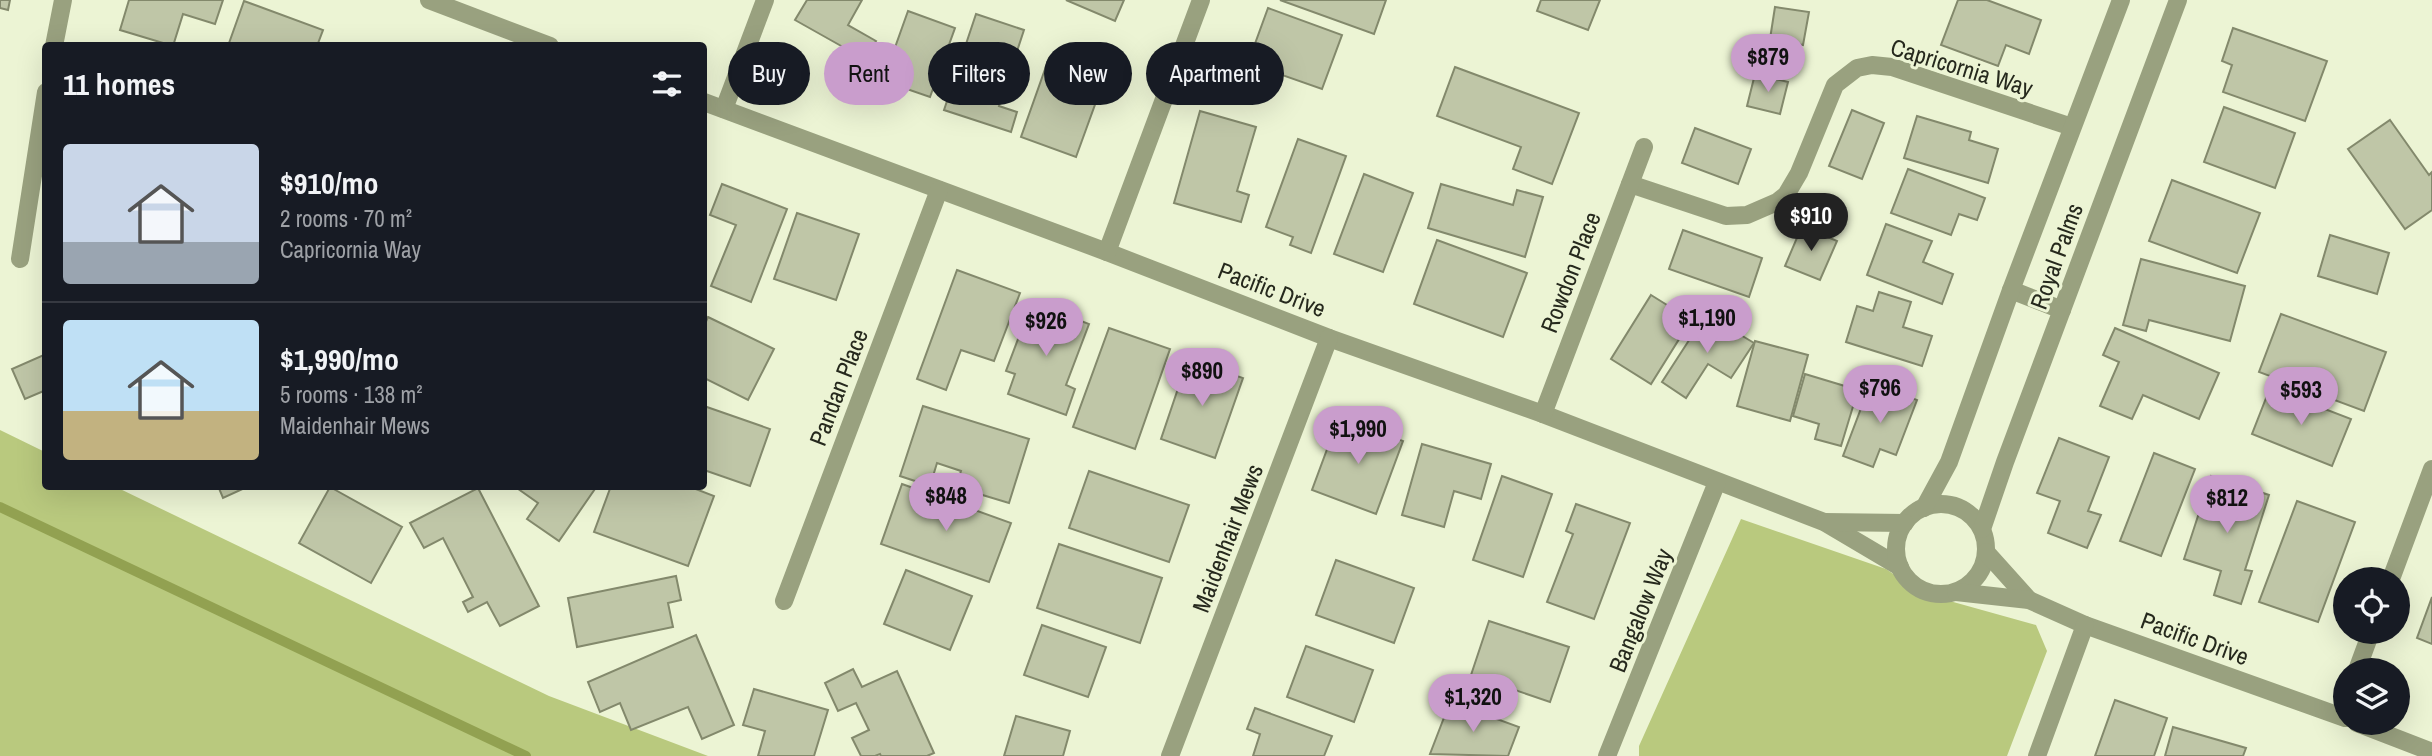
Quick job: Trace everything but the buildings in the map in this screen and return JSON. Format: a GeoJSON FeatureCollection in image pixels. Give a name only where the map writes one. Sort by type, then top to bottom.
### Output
{"type":"FeatureCollection","features":[{"type":"Feature","properties":{"kind":"street"},"geometry":{"type":"LineString","coordinates":[[55,42],[62,0]]}},
{"type":"Feature","properties":{"kind":"street"},"geometry":{"type":"LineString","coordinates":[[429,0],[538,42]]}},
{"type":"Feature","properties":{"kind":"street"},"geometry":{"type":"LineString","coordinates":[[724,109],[765,0]]}},
{"type":"Feature","properties":{"kind":"street"},"geometry":{"type":"LineString","coordinates":[[1107,252],[1200,0]]}},
{"type":"Feature","properties":{"kind":"street","name":"Royal Palms"},"geometry":{"type":"LineString","coordinates":[[1924,508],[1949,462],[2121,0]]}},
{"type":"Feature","properties":{"kind":"street","name":"Royal Palms"},"geometry":{"type":"LineString","coordinates":[[1982,529],[2178,0]]}},
{"type":"Feature","properties":{"kind":"street","name":"Capricornia Way"},"geometry":{"type":"LineString","coordinates":[[1630,184],[1726,216],[1747,215],[1777,202],[1786,195],[1799,173],[1835,85],[1857,68],[1872,65],[1892,67],[2072,127]]}},
{"type":"Feature","properties":{"kind":"street","name":"Pacific Drive"},"geometry":{"type":"LineString","coordinates":[[707,103],[1329,338],[1543,414],[1824,522],[1900,567]]}},
{"type":"Feature","properties":{"kind":"street"},"geometry":{"type":"LineString","coordinates":[[20,259],[42,118]]}},
{"type":"Feature","properties":{"kind":"street","name":"Rowdon Place"},"geometry":{"type":"LineString","coordinates":[[1543,414],[1644,147]]}},
{"type":"Feature","properties":{"kind":"street","name":"Pandan Place"},"geometry":{"type":"LineString","coordinates":[[784,601],[939,190]]}},
{"type":"Feature","properties":{"kind":"street"},"geometry":{"type":"LineString","coordinates":[[2011,290],[2062,310]]}},
{"type":"Feature","properties":{"kind":"street","name":"Maidenhair Mews"},"geometry":{"type":"LineString","coordinates":[[1170,756],[1329,338]]}},
{"type":"Feature","properties":{"kind":"street"},"geometry":{"type":"LineString","coordinates":[[2395,567],[2432,469]]}},
{"type":"Feature","properties":{"kind":"street","name":"Bangalow Way"},"geometry":{"type":"LineString","coordinates":[[1607,756],[1717,482]]}},
{"type":"Feature","properties":{"kind":"street"},"geometry":{"type":"LineString","coordinates":[[1937,505],[1951,505],[1974,518],[1982,529],[1986,552],[1977,576],[1968,586],[1956,592],[1930,593],[1917,587],[1907,579],[1896,552],[1898,536],[1905,523],[1924,508],[1937,505]]}},
{"type":"Feature","properties":{"kind":"street","name":"Pacific Drive"},"geometry":{"type":"LineString","coordinates":[[1824,522],[1905,523]]}},
{"type":"Feature","properties":{"kind":"street","name":"Pacific Drive"},"geometry":{"type":"LineString","coordinates":[[1986,552],[2029,600]]}},
{"type":"Feature","properties":{"kind":"street","name":"Pacific Drive"},"geometry":{"type":"LineString","coordinates":[[1956,592],[2029,600],[2085,625],[2333,711]]}},
{"type":"Feature","properties":{"kind":"street"},"geometry":{"type":"LineString","coordinates":[[2036,756],[2085,625]]}},
{"type":"Feature","properties":{"kind":"street","name":"Pacific Drive"},"geometry":{"type":"LineString","coordinates":[[2392,735],[2432,752]]}},
{"type":"Feature","properties":{"kind":"green space"},"geometry":{"type":"Polygon","coordinates":[[[0,430],[42,451],[42,490],[122,490],[549,696],[708,756],[0,756],[0,430]]]}},
{"type":"Feature","properties":{"kind":"green space"},"geometry":{"type":"Polygon","coordinates":[[[1741,519],[1886,569],[1921,593],[2036,625],[2047,651],[2007,756],[1639,756],[1639,746],[1741,519]]]}},
{"type":"Feature","properties":{"kind":"waterway"},"geometry":{"type":"LineString","coordinates":[[0,507],[526,756]]}}]}
